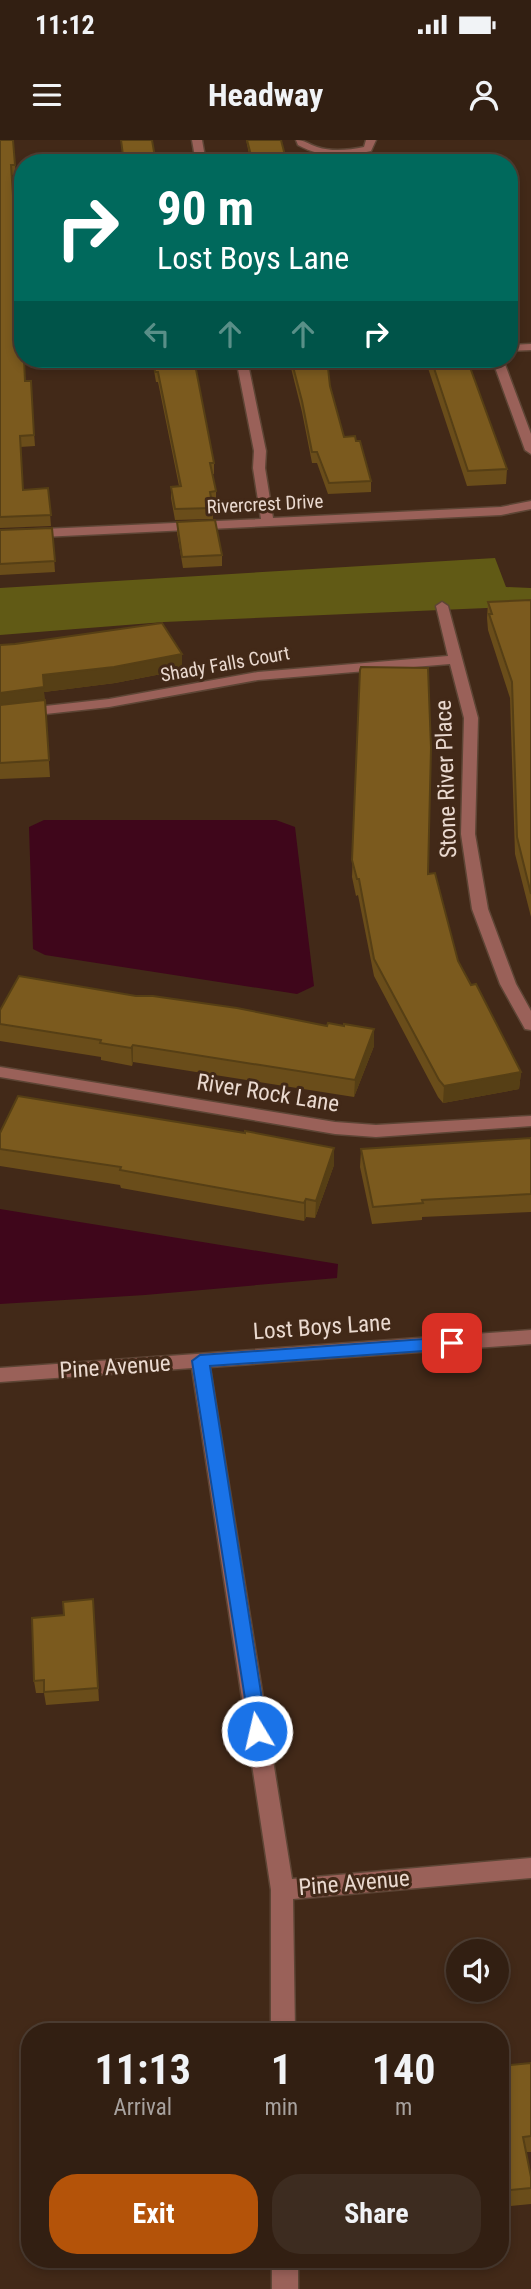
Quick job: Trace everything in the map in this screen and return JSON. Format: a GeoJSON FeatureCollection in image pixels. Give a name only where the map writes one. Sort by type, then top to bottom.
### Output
{"type":"FeatureCollection","features":[{"type":"Feature","properties":{"kind":"street"},"geometry":{"type":"LineString","coordinates":[[301,140],[301,144],[313,151],[356,152],[368,149],[371,140]]}},
{"type":"Feature","properties":{"kind":"street"},"geometry":{"type":"LineString","coordinates":[[243,368],[260,451],[259,468],[268,523]]}},
{"type":"Feature","properties":{"kind":"street"},"geometry":{"type":"LineString","coordinates":[[500,368],[531,450]]}},
{"type":"Feature","properties":{"kind":"street","name":"Rivercrest Drive"},"geometry":{"type":"LineString","coordinates":[[0,535],[501,511],[531,505]]}},
{"type":"Feature","properties":{"kind":"street","name":"Stone River Place"},"geometry":{"type":"LineString","coordinates":[[442,606],[471,718],[468,834],[480,909],[508,984],[531,1025]]}},
{"type":"Feature","properties":{"kind":"street","name":"Shady Falls Court"},"geometry":{"type":"LineString","coordinates":[[0,715],[110,703],[308,670],[457,659]]}},
{"type":"Feature","properties":{"kind":"street","name":"River Rock Lane"},"geometry":{"type":"LineString","coordinates":[[0,1072],[335,1128],[376,1131],[531,1121]]}},
{"type":"Feature","properties":{"kind":"street","name":"Lost Boys Lane"},"geometry":{"type":"LineString","coordinates":[[200,1361],[531,1337]]}},
{"type":"Feature","properties":{"kind":"street","name":"Pine Avenue"},"geometry":{"type":"LineString","coordinates":[[0,1375],[200,1361],[282,1890],[531,1868]]}},
{"type":"Feature","properties":{"kind":"street"},"geometry":{"type":"LineString","coordinates":[[282,1890],[283,2023]]}},
{"type":"Feature","properties":{"kind":"street"},"geometry":{"type":"LineString","coordinates":[[285,2268],[285,2289]]}},
{"type":"Feature","properties":{"kind":"shaded area"},"geometry":{"type":"Polygon","coordinates":[[[495,558],[506,587],[531,588],[531,606],[164,622],[0,635],[0,588],[495,558]]]}},
{"type":"Feature","properties":{"kind":"shaded area"},"geometry":{"type":"Polygon","coordinates":[[[44,820],[276,820],[295,827],[314,986],[297,994],[45,955],[33,949],[29,827],[44,820]]]}},
{"type":"Feature","properties":{"kind":"shaded area"},"geometry":{"type":"Polygon","coordinates":[[[0,1209],[338,1264],[337,1278],[145,1295],[0,1304],[0,1209]]]}},
{"type":"Feature","properties":{"kind":"building"},"geometry":{"type":"Polygon","coordinates":[[[0,140],[13,140],[14,165],[11,165],[14,210],[14,368],[24,368],[25,381],[31,381],[34,435],[20,436],[23,490],[48,488],[51,515],[0,517],[0,140]]]}},
{"type":"Feature","properties":{"kind":"building"},"geometry":{"type":"Polygon","coordinates":[[[121,140],[152,140],[154,154],[123,154],[121,140]]]}},
{"type":"Feature","properties":{"kind":"building"},"geometry":{"type":"Polygon","coordinates":[[[247,140],[281,140],[285,154],[251,154],[247,140]]]}},
{"type":"Feature","properties":{"kind":"building"},"geometry":{"type":"Polygon","coordinates":[[[154,368],[196,368],[214,463],[210,463],[216,491],[210,492],[213,508],[175,509],[171,487],[181,486],[158,372],[155,372],[154,368]]]}},
{"type":"Feature","properties":{"kind":"building"},"geometry":{"type":"Polygon","coordinates":[[[293,368],[328,368],[330,386],[344,437],[355,436],[356,441],[360,441],[371,481],[329,483],[317,452],[312,452],[293,368]]]}},
{"type":"Feature","properties":{"kind":"building"},"geometry":{"type":"Polygon","coordinates":[[[434,368],[470,368],[507,469],[468,471],[434,368]]]}},
{"type":"Feature","properties":{"kind":"building"},"geometry":{"type":"Polygon","coordinates":[[[215,520],[222,555],[182,557],[177,522],[215,520]]]}},
{"type":"Feature","properties":{"kind":"building"},"geometry":{"type":"Polygon","coordinates":[[[52,528],[55,561],[0,564],[0,530],[52,528]]]}},
{"type":"Feature","properties":{"kind":"building"},"geometry":{"type":"Polygon","coordinates":[[[531,600],[531,894],[517,837],[512,682],[489,614],[492,614],[488,602],[531,600]]]}},
{"type":"Feature","properties":{"kind":"building"},"geometry":{"type":"Polygon","coordinates":[[[162,623],[182,654],[114,667],[43,675],[44,687],[0,693],[0,645],[162,623]]]}},
{"type":"Feature","properties":{"kind":"building"},"geometry":{"type":"Polygon","coordinates":[[[361,667],[428,668],[431,748],[428,874],[435,873],[458,961],[471,985],[476,984],[521,1072],[444,1086],[374,959],[359,879],[352,860],[361,667]]]}},
{"type":"Feature","properties":{"kind":"building"},"geometry":{"type":"Polygon","coordinates":[[[45,700],[49,760],[0,763],[0,705],[45,700]]]}},
{"type":"Feature","properties":{"kind":"building"},"geometry":{"type":"Polygon","coordinates":[[[19,976],[136,996],[237,1008],[327,1026],[328,1023],[344,1024],[374,1029],[355,1080],[133,1045],[131,1048],[100,1043],[101,1040],[0,1024],[0,1010],[19,976]]]}},
{"type":"Feature","properties":{"kind":"building"},"geometry":{"type":"Polygon","coordinates":[[[18,1096],[245,1131],[334,1148],[316,1201],[306,1199],[304,1203],[120,1170],[121,1167],[0,1149],[0,1133],[18,1096]]]}},
{"type":"Feature","properties":{"kind":"building"},"geometry":{"type":"Polygon","coordinates":[[[531,1138],[531,1194],[422,1200],[423,1203],[373,1207],[361,1149],[531,1138]]]}},
{"type":"Feature","properties":{"kind":"building"},"geometry":{"type":"Polygon","coordinates":[[[93,1599],[98,1688],[44,1692],[44,1680],[34,1681],[32,1618],[64,1615],[63,1602],[93,1599]]]}},
{"type":"Feature","properties":{"kind":"building"},"geometry":{"type":"Polygon","coordinates":[[[531,2063],[531,2136],[523,2137],[531,2188],[509,2190],[509,2065],[531,2063]]]}},
{"type":"Feature","properties":{"kind":"route"},"geometry":{"type":"LineString","coordinates":[[257,1731],[200,1361],[452,1343]]}}]}
